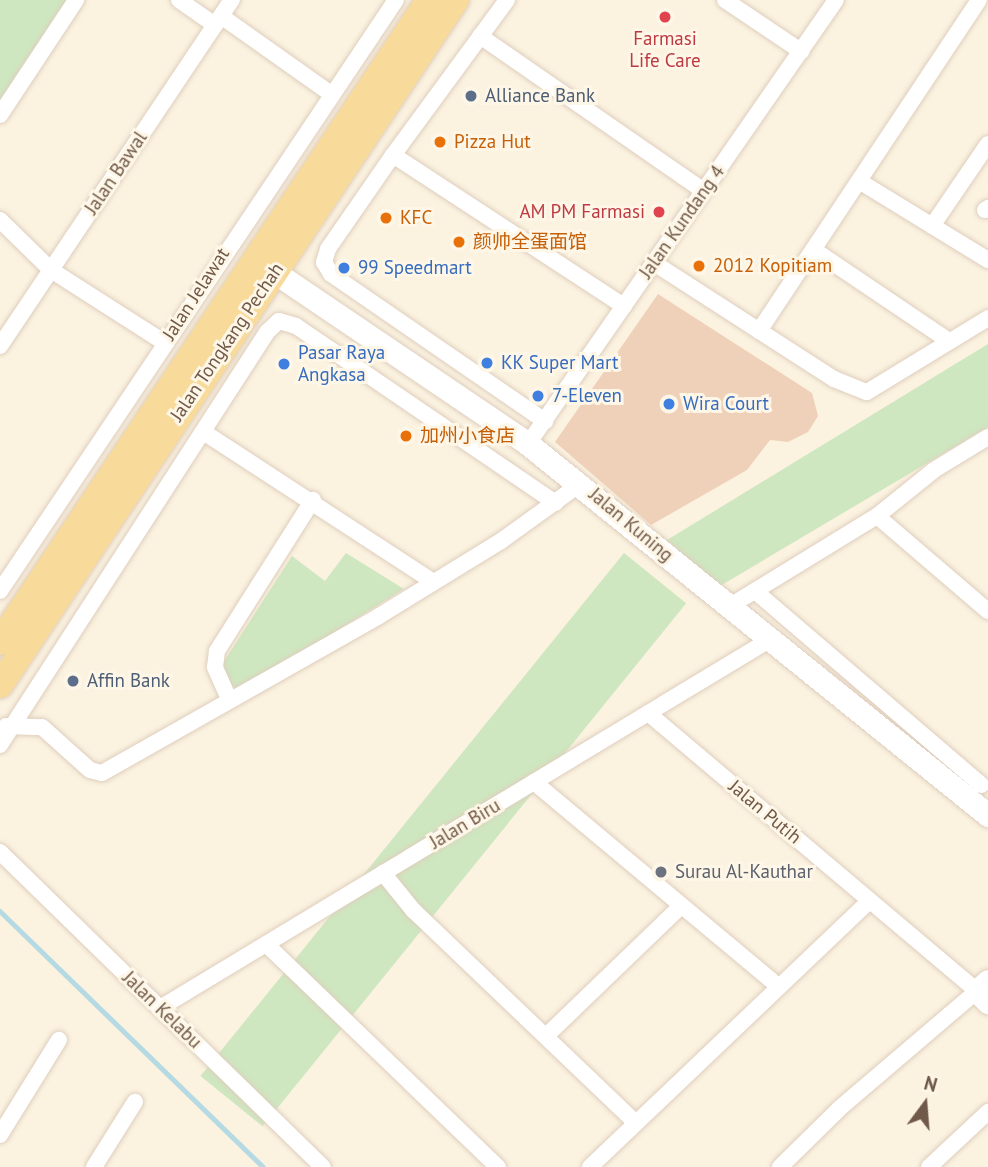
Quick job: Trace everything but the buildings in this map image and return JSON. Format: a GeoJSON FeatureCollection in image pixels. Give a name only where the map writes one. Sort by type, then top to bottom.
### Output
{"type":"FeatureCollection","features":[{"type":"Feature","properties":{"kind":"main road","name":"Jalan Tongkang Pechah"},"geometry":{"type":"LineString","coordinates":[[0,685],[429,0]]}},
{"type":"Feature","properties":{"kind":"main road","name":"Jalan Tongkang Pechah"},"geometry":{"type":"LineString","coordinates":[[0,642],[265,265],[456,0]]}},
{"type":"Feature","properties":{"kind":"street"},"geometry":{"type":"LineString","coordinates":[[0,115],[76,0]]}},
{"type":"Feature","properties":{"kind":"street"},"geometry":{"type":"LineString","coordinates":[[179,0],[218,20],[331,94]]}},
{"type":"Feature","properties":{"kind":"street","name":"Jalan Bawal"},"geometry":{"type":"LineString","coordinates":[[0,346],[232,0]]}},
{"type":"Feature","properties":{"kind":"street","name":"Jalan Jelawat"},"geometry":{"type":"LineString","coordinates":[[0,591],[396,0]]}},
{"type":"Feature","properties":{"kind":"street"},"geometry":{"type":"LineString","coordinates":[[507,0],[393,155],[328,249],[324,262],[331,274],[545,421]]}},
{"type":"Feature","properties":{"kind":"street"},"geometry":{"type":"LineString","coordinates":[[725,0],[801,51]]}},
{"type":"Feature","properties":{"kind":"street","name":"Jalan Kundang 4"},"geometry":{"type":"LineString","coordinates":[[528,444],[836,0]]}},
{"type":"Feature","properties":{"kind":"street"},"geometry":{"type":"LineString","coordinates":[[759,331],[979,0]]}},
{"type":"Feature","properties":{"kind":"street"},"geometry":{"type":"LineString","coordinates":[[480,36],[704,191]]}},
{"type":"Feature","properties":{"kind":"street"},"geometry":{"type":"LineString","coordinates":[[932,226],[988,144]]}},
{"type":"Feature","properties":{"kind":"street"},"geometry":{"type":"LineString","coordinates":[[393,155],[624,306]]}},
{"type":"Feature","properties":{"kind":"street"},"geometry":{"type":"LineString","coordinates":[[859,181],[988,260]]}},
{"type":"Feature","properties":{"kind":"street"},"geometry":{"type":"LineString","coordinates":[[0,220],[51,270],[164,343]]}},
{"type":"Feature","properties":{"kind":"street"},"geometry":{"type":"LineString","coordinates":[[814,250],[948,341]]}},
{"type":"Feature","properties":{"kind":"street"},"geometry":{"type":"LineString","coordinates":[[654,263],[834,379],[867,392],[988,318]]}},
{"type":"Feature","properties":{"kind":"street","name":"Jalan Kuning"},"geometry":{"type":"LineString","coordinates":[[265,265],[528,444],[769,640],[979,787],[988,815]]}},
{"type":"Feature","properties":{"kind":"street"},"geometry":{"type":"LineString","coordinates":[[0,745],[6,726],[205,433],[274,324],[285,322],[555,503]]}},
{"type":"Feature","properties":{"kind":"street"},"geometry":{"type":"LineString","coordinates":[[205,433],[313,500],[434,582]]}},
{"type":"Feature","properties":{"kind":"street"},"geometry":{"type":"LineString","coordinates":[[730,606],[877,516],[933,470],[988,437]]}},
{"type":"Feature","properties":{"kind":"street"},"geometry":{"type":"LineString","coordinates":[[6,726],[42,727],[90,770],[102,773],[434,582],[580,484]]}},
{"type":"Feature","properties":{"kind":"street"},"geometry":{"type":"LineString","coordinates":[[229,699],[215,667],[217,651],[313,500]]}},
{"type":"Feature","properties":{"kind":"street"},"geometry":{"type":"LineString","coordinates":[[877,516],[988,611]]}},
{"type":"Feature","properties":{"kind":"street"},"geometry":{"type":"LineString","coordinates":[[755,591],[979,787]]}},
{"type":"Feature","properties":{"kind":"street","name":"Jalan Biru"},"geometry":{"type":"LineString","coordinates":[[160,1008],[769,640]]}},
{"type":"Feature","properties":{"kind":"street","name":"Jalan Putih"},"geometry":{"type":"LineString","coordinates":[[648,713],[869,901],[984,991]]}},
{"type":"Feature","properties":{"kind":"street"},"geometry":{"type":"LineString","coordinates":[[534,782],[779,987]]}},
{"type":"Feature","properties":{"kind":"street","name":"Jalan Kelabu"},"geometry":{"type":"LineString","coordinates":[[0,852],[323,1167]]}},
{"type":"Feature","properties":{"kind":"street"},"geometry":{"type":"LineString","coordinates":[[383,873],[413,910],[636,1123]]}},
{"type":"Feature","properties":{"kind":"street"},"geometry":{"type":"LineString","coordinates":[[590,1167],[869,901]]}},
{"type":"Feature","properties":{"kind":"street"},"geometry":{"type":"LineString","coordinates":[[546,1036],[681,906]]}},
{"type":"Feature","properties":{"kind":"street"},"geometry":{"type":"LineString","coordinates":[[266,944],[498,1167]]}},
{"type":"Feature","properties":{"kind":"street"},"geometry":{"type":"LineString","coordinates":[[780,1167],[839,1109],[984,991]]}},
{"type":"Feature","properties":{"kind":"street"},"geometry":{"type":"LineString","coordinates":[[1,1132],[59,1040]]}},
{"type":"Feature","properties":{"kind":"street"},"geometry":{"type":"LineString","coordinates":[[94,1167],[135,1102]]}},
{"type":"Feature","properties":{"kind":"street"},"geometry":{"type":"LineString","coordinates":[[929,1167],[988,1112]]}},
{"type":"Feature","properties":{"kind":"green space"},"geometry":{"type":"Polygon","coordinates":[[[0,0],[69,0],[0,104],[0,0]]]}},
{"type":"Feature","properties":{"kind":"green space"},"geometry":{"type":"Polygon","coordinates":[[[988,344],[988,427],[720,586],[667,540],[988,344]]]}},
{"type":"Feature","properties":{"kind":"green space"},"geometry":{"type":"Polygon","coordinates":[[[346,553],[404,589],[239,691],[217,672],[292,556],[325,581],[346,553]]]}},
{"type":"Feature","properties":{"kind":"green space"},"geometry":{"type":"Polygon","coordinates":[[[624,553],[686,603],[263,1126],[200,1076],[624,553]]]}},
{"type":"Feature","properties":{"kind":"waterway"},"geometry":{"type":"LineString","coordinates":[[0,911],[263,1167]]}},
{"type":"Feature","properties":{"kind":"place","name":"Farmasi Life Care"},"geometry":{"type":"Point","coordinates":[665,17]}},
{"type":"Feature","properties":{"kind":"place","name":"Alliance Bank"},"geometry":{"type":"Point","coordinates":[471,96]}},
{"type":"Feature","properties":{"kind":"place","name":"Pizza Hut"},"geometry":{"type":"Point","coordinates":[440,142]}},
{"type":"Feature","properties":{"kind":"place","name":"AM PM Farmasi"},"geometry":{"type":"Point","coordinates":[659,212]}},
{"type":"Feature","properties":{"kind":"place","name":"KFC"},"geometry":{"type":"Point","coordinates":[386,218]}},
{"type":"Feature","properties":{"kind":"place","name":"颜帅全蛋面馆"},"geometry":{"type":"Point","coordinates":[459,242]}},
{"type":"Feature","properties":{"kind":"place","name":"2012 Kopitiam"},"geometry":{"type":"Point","coordinates":[699,266]}},
{"type":"Feature","properties":{"kind":"place","name":"99 Speedmart"},"geometry":{"type":"Point","coordinates":[344,268]}},
{"type":"Feature","properties":{"kind":"place","name":"KK Super Mart"},"geometry":{"type":"Point","coordinates":[487,363]}},
{"type":"Feature","properties":{"kind":"place","name":"Pasar Raya Angkasa"},"geometry":{"type":"Point","coordinates":[284,364]}},
{"type":"Feature","properties":{"kind":"place","name":"7-Eleven"},"geometry":{"type":"Point","coordinates":[538,396]}},
{"type":"Feature","properties":{"kind":"place","name":"Wira Court"},"geometry":{"type":"Point","coordinates":[669,404]}},
{"type":"Feature","properties":{"kind":"place","name":"加州小食店"},"geometry":{"type":"Point","coordinates":[406,436]}},
{"type":"Feature","properties":{"kind":"place","name":"Affin Bank"},"geometry":{"type":"Point","coordinates":[73,681]}},
{"type":"Feature","properties":{"kind":"place","name":"Surau Al-Kauthar"},"geometry":{"type":"Point","coordinates":[661,872]}}]}
